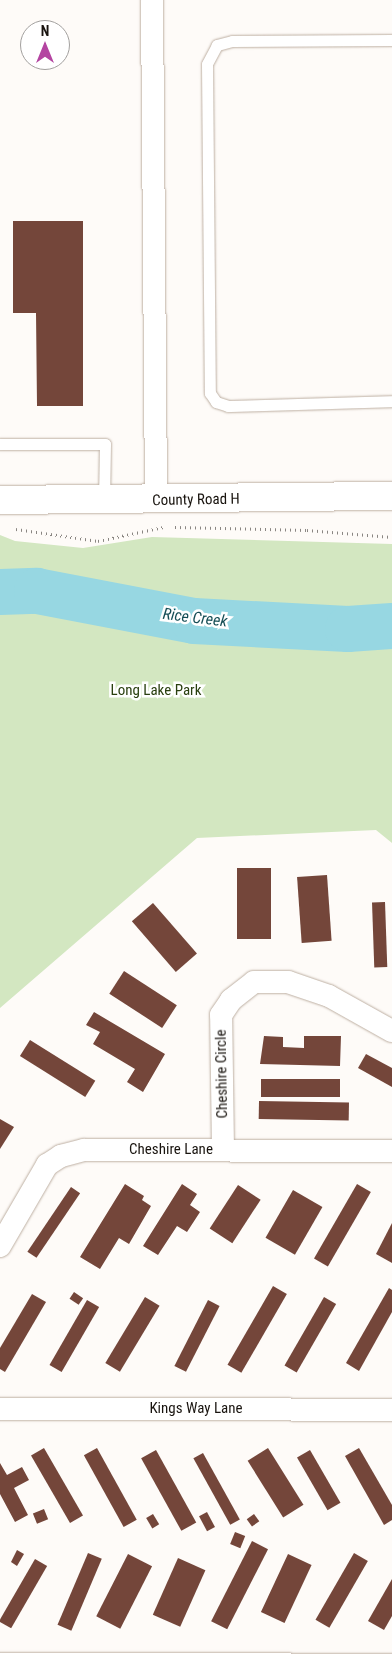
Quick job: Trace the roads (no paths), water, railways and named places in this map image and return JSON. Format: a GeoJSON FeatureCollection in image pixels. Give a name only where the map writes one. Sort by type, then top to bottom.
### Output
{"type":"FeatureCollection","features":[{"type":"Feature","properties":{"kind":"street"},"geometry":{"type":"LineString","coordinates":[[152,0],[156,500]]}},
{"type":"Feature","properties":{"kind":"street","name":"County Road H"},"geometry":{"type":"LineString","coordinates":[[0,500],[156,500],[392,496]]}},
{"type":"Feature","properties":{"kind":"street","name":"Cheshire Circle"},"geometry":{"type":"LineString","coordinates":[[223,1150],[221,1014],[231,1000],[254,982],[288,982],[329,996],[392,1031]]}},
{"type":"Feature","properties":{"kind":"street","name":"Cheshire Lane"},"geometry":{"type":"LineString","coordinates":[[0,1246],[46,1165],[61,1156],[84,1150],[392,1151]]}},
{"type":"Feature","properties":{"kind":"street","name":"Kings Way Lane"},"geometry":{"type":"LineString","coordinates":[[0,1408],[392,1410]]}},
{"type":"Feature","properties":{"kind":"street"},"geometry":{"type":"LineString","coordinates":[[0,1664],[392,1665]]}},
{"type":"Feature","properties":{"kind":"lane"},"geometry":{"type":"LineString","coordinates":[[392,40],[232,41],[217,45],[207,64],[210,393],[216,402],[228,406],[392,401]]}},
{"type":"Feature","properties":{"kind":"lane"},"geometry":{"type":"LineString","coordinates":[[0,444],[105,444],[104,500]]}},
{"type":"Feature","properties":{"kind":"waterway","name":"Rice Creek"},"geometry":{"type":"LineString","coordinates":[[0,592],[37,591],[194,621],[348,629],[392,626]]}},
{"type":"Feature","properties":{"kind":"park label","name":"Long Lake Park"},"geometry":{"type":"Point","coordinates":[156,691]}}]}
